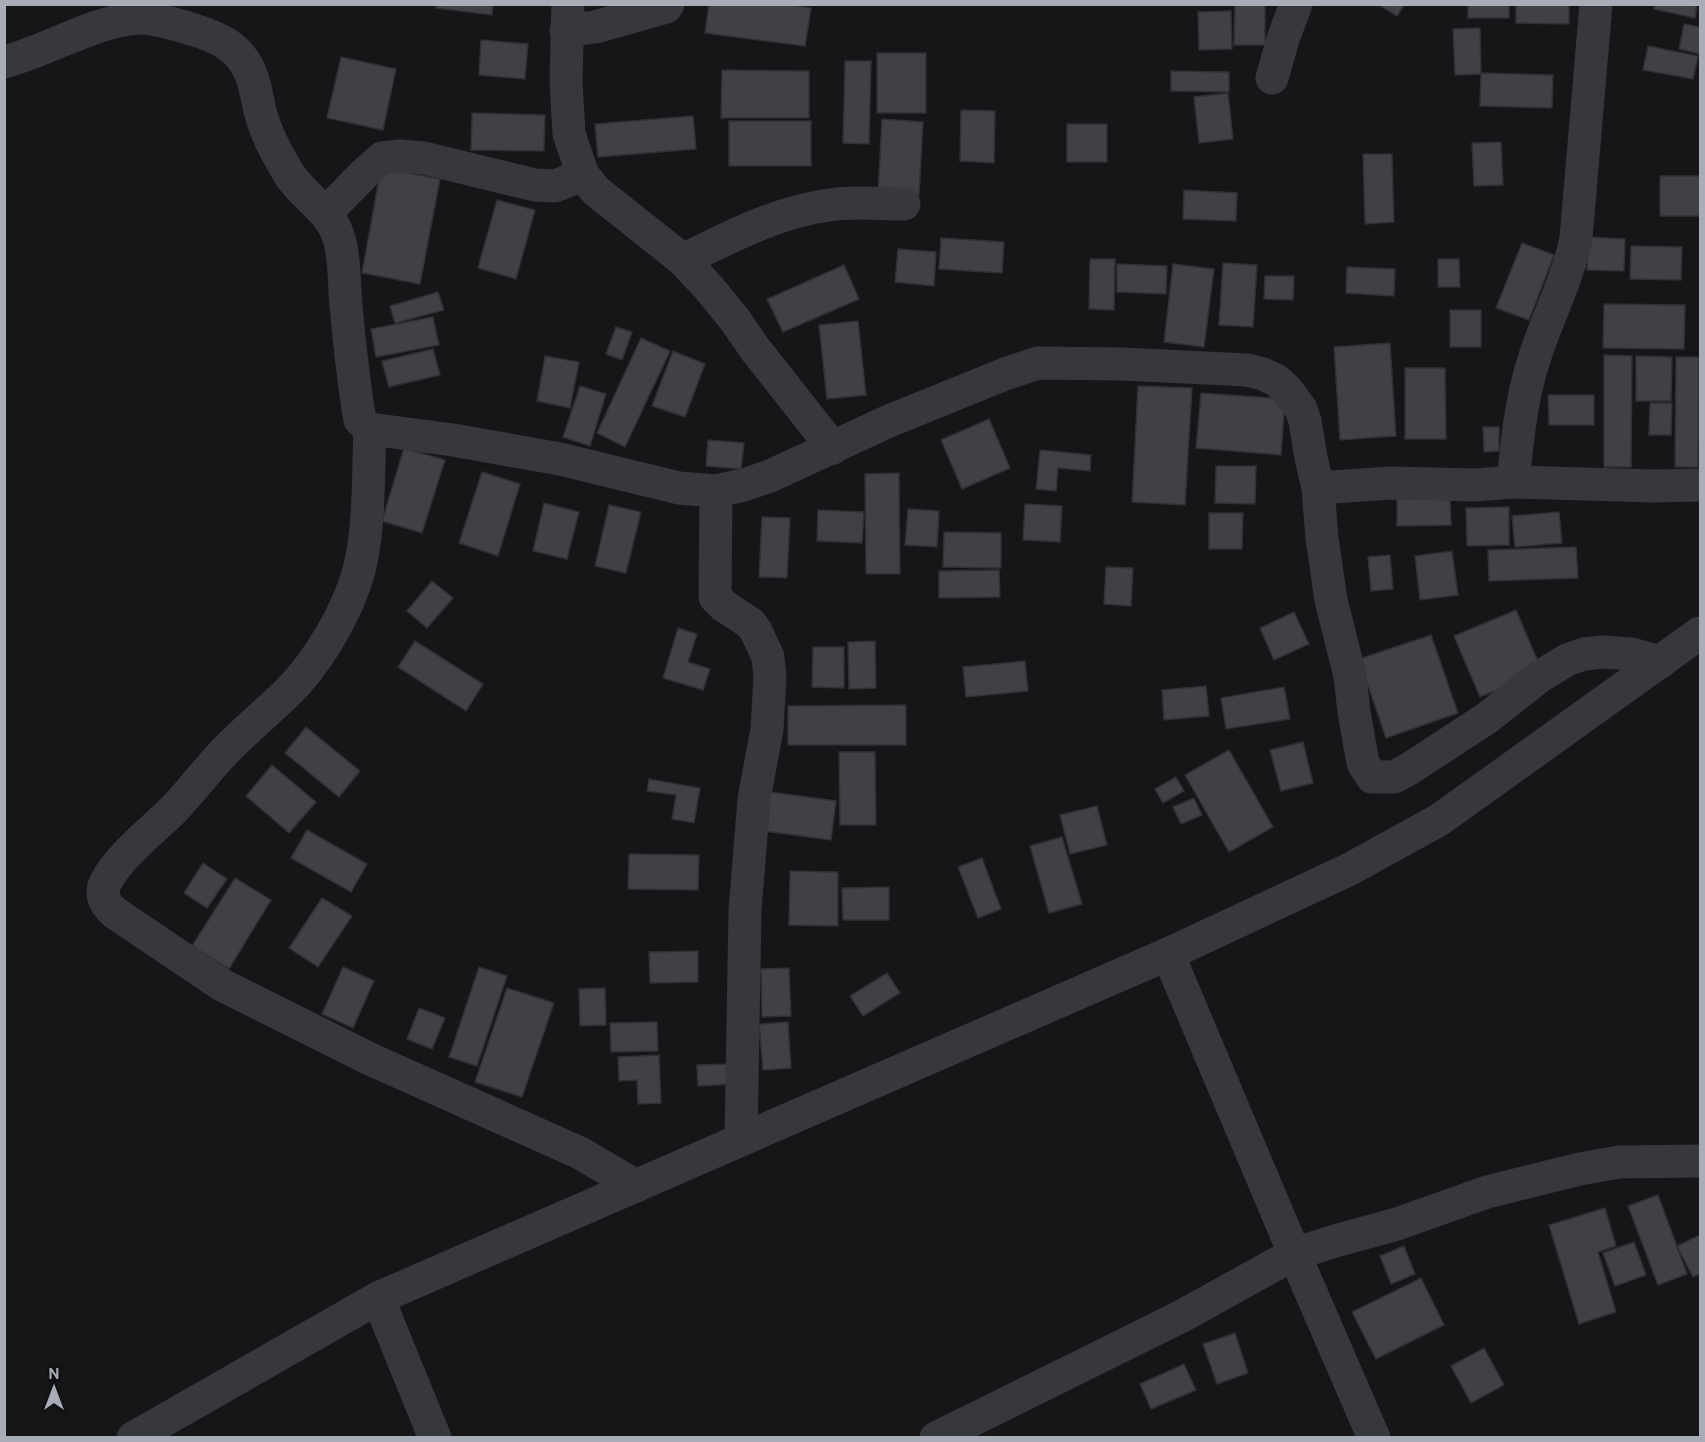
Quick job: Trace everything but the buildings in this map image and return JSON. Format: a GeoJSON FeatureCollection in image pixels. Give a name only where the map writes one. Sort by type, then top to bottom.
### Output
{"type":"FeatureCollection","features":[{"type":"Feature","properties":{"kind":"street"},"geometry":{"type":"LineString","coordinates":[[668,4],[666,7],[595,27],[567,18],[569,134],[583,175],[596,191],[683,260],[735,320],[833,448]]}},
{"type":"Feature","properties":{"kind":"street"},"geometry":{"type":"LineString","coordinates":[[1272,78],[1296,4]]}},
{"type":"Feature","properties":{"kind":"street"},"geometry":{"type":"LineString","coordinates":[[1513,482],[1519,428],[1529,375],[1544,328],[1572,258],[1576,238],[1596,4]]}},
{"type":"Feature","properties":{"kind":"street"},"geometry":{"type":"LineString","coordinates":[[4,62],[39,51],[108,23],[129,19],[166,21],[209,34],[228,43],[240,54],[252,76],[262,120],[274,148],[291,177],[327,213],[335,227],[340,243],[358,409],[360,420],[370,429],[453,440],[560,459],[679,488],[716,491],[770,476],[889,421],[1038,363],[1122,363],[1238,370],[1263,374],[1276,380],[1287,390],[1305,421],[1318,488],[1331,600],[1350,676],[1363,763],[1372,777],[1394,777],[1409,769],[1487,718],[1539,677],[1567,660],[1584,654],[1604,652],[1631,654],[1661,662]]}},
{"type":"Feature","properties":{"kind":"street"},"geometry":{"type":"LineString","coordinates":[[327,213],[382,158],[400,156],[424,158],[535,185],[555,186],[583,175]]}},
{"type":"Feature","properties":{"kind":"street"},"geometry":{"type":"LineString","coordinates":[[683,260],[752,227],[813,207],[833,204],[904,204]]}},
{"type":"Feature","properties":{"kind":"street"},"geometry":{"type":"LineString","coordinates":[[370,429],[368,489],[359,570],[333,631],[288,692],[228,748],[176,807],[128,854],[107,879],[102,894],[105,905],[222,986],[370,1059],[580,1153],[636,1186]]}},
{"type":"Feature","properties":{"kind":"street"},"geometry":{"type":"LineString","coordinates":[[1318,488],[1391,483],[1475,485],[1513,482],[1701,485]]}},
{"type":"Feature","properties":{"kind":"street"},"geometry":{"type":"LineString","coordinates":[[716,491],[715,597],[724,606],[750,623],[756,631],[768,657],[770,676],[766,729],[754,799],[745,910],[741,1140]]}},
{"type":"Feature","properties":{"kind":"street"},"geometry":{"type":"LineString","coordinates":[[133,1437],[378,1299],[1168,954],[1350,869],[1439,820],[1701,633]]}},
{"type":"Feature","properties":{"kind":"street"},"geometry":{"type":"LineString","coordinates":[[1168,954],[1374,1437]]}},
{"type":"Feature","properties":{"kind":"street"},"geometry":{"type":"LineString","coordinates":[[936,1437],[1182,1316],[1294,1254],[1398,1224],[1487,1192],[1580,1168],[1618,1162],[1701,1161]]}},
{"type":"Feature","properties":{"kind":"street"},"geometry":{"type":"LineString","coordinates":[[378,1299],[435,1437]]}}]}
